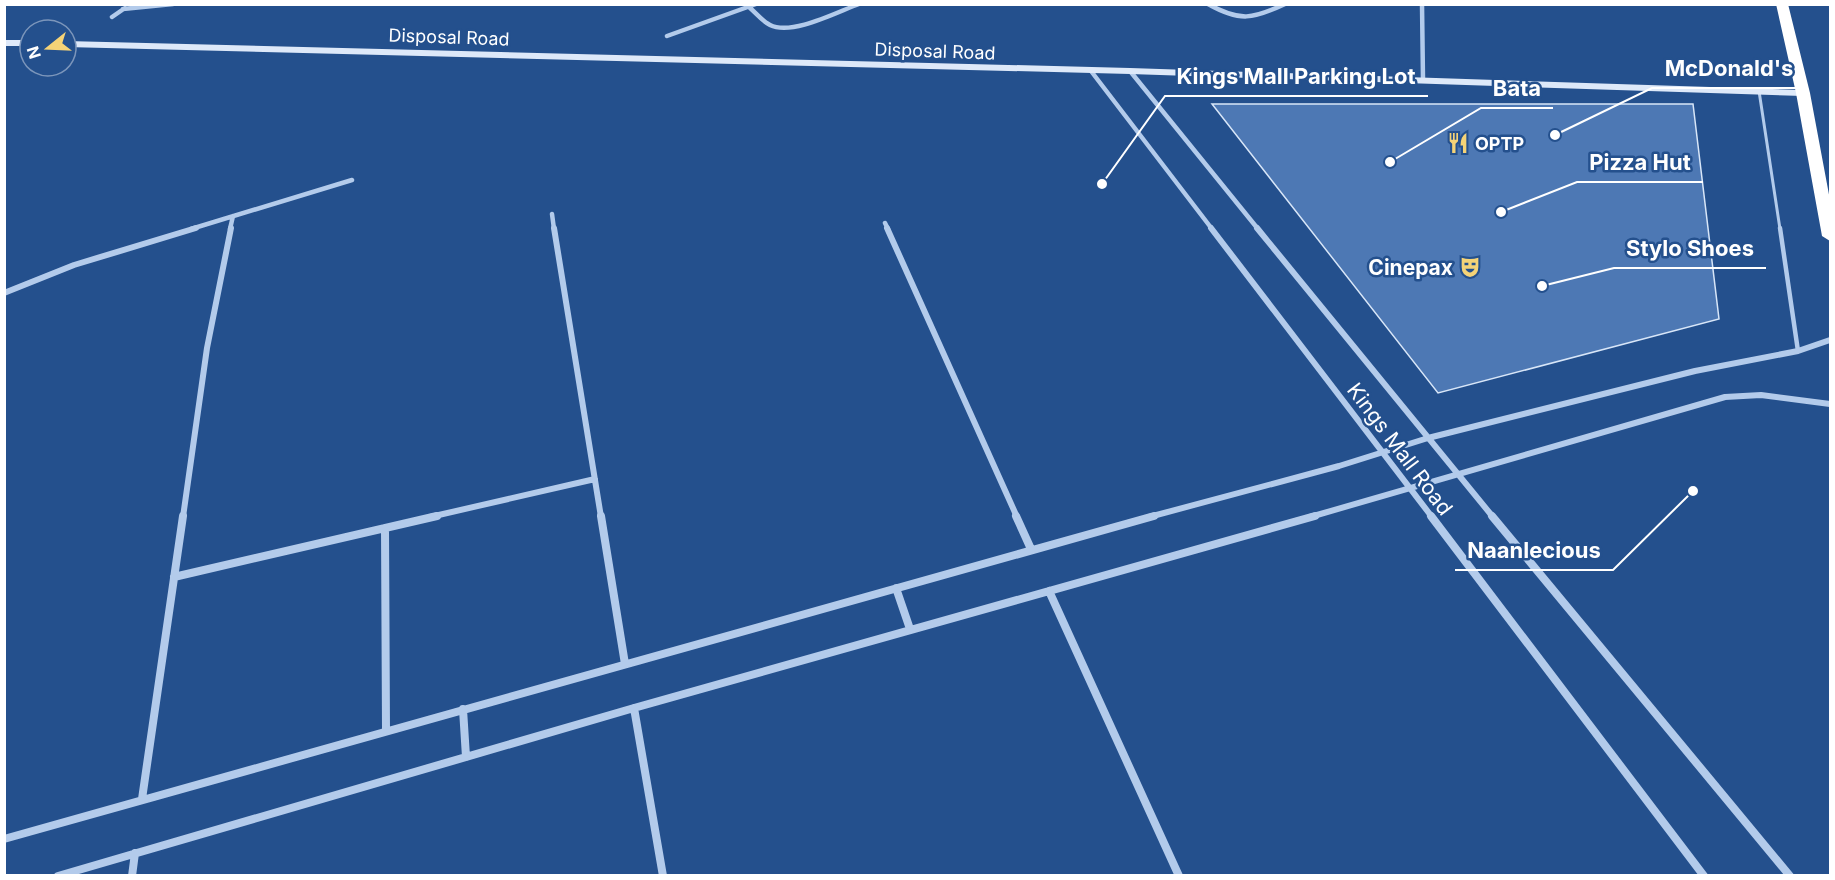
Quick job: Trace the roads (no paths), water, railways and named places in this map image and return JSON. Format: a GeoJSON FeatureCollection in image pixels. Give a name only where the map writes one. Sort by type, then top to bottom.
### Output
{"type":"FeatureCollection","features":[{"type":"Feature","properties":{"kind":"highway"},"geometry":{"type":"LineString","coordinates":[[1782,4],[1803,93],[1830,236]]}},
{"type":"Feature","properties":{"kind":"street"},"geometry":{"type":"LineString","coordinates":[[112,17],[130,4]]}},
{"type":"Feature","properties":{"kind":"street"},"geometry":{"type":"LineString","coordinates":[[123,9],[173,4]]}},
{"type":"Feature","properties":{"kind":"street"},"geometry":{"type":"LineString","coordinates":[[667,36],[756,4]]}},
{"type":"Feature","properties":{"kind":"street"},"geometry":{"type":"LineString","coordinates":[[749,7],[770,26],[781,29],[794,27],[858,4]]}},
{"type":"Feature","properties":{"kind":"street"},"geometry":{"type":"LineString","coordinates":[[1208,4],[1228,16],[1242,20],[1255,18],[1285,4]]}},
{"type":"Feature","properties":{"kind":"street"},"geometry":{"type":"LineString","coordinates":[[1422,4],[1423,80]]}},
{"type":"Feature","properties":{"kind":"street","name":"Disposal Road"},"geometry":{"type":"LineString","coordinates":[[78,44],[1130,71],[1803,93]]}},
{"type":"Feature","properties":{"kind":"street","name":"Kings Mall Road"},"geometry":{"type":"LineString","coordinates":[[1090,71],[1383,452],[1704,876]]}},
{"type":"Feature","properties":{"kind":"street"},"geometry":{"type":"LineString","coordinates":[[1130,71],[1458,475],[1790,876]]}},
{"type":"Feature","properties":{"kind":"street"},"geometry":{"type":"LineString","coordinates":[[4,293],[74,265],[352,180]]}},
{"type":"Feature","properties":{"kind":"street"},"geometry":{"type":"LineString","coordinates":[[552,214],[625,664]]}},
{"type":"Feature","properties":{"kind":"street"},"geometry":{"type":"LineString","coordinates":[[142,799],[207,348],[233,216]]}},
{"type":"Feature","properties":{"kind":"street"},"geometry":{"type":"LineString","coordinates":[[885,223],[1031,549]]}},
{"type":"Feature","properties":{"kind":"street"},"geometry":{"type":"LineString","coordinates":[[4,839],[1428,438],[1695,370],[1798,351],[1830,340]]}},
{"type":"Feature","properties":{"kind":"street"},"geometry":{"type":"LineString","coordinates":[[58,876],[634,708],[1410,489],[1725,397],[1761,395],[1830,404]]}},
{"type":"Feature","properties":{"kind":"street"},"geometry":{"type":"LineString","coordinates":[[174,577],[595,479]]}},
{"type":"Feature","properties":{"kind":"street"},"geometry":{"type":"LineString","coordinates":[[385,528],[386,731]]}},
{"type":"Feature","properties":{"kind":"street"},"geometry":{"type":"LineString","coordinates":[[896,588],[910,629]]}},
{"type":"Feature","properties":{"kind":"street"},"geometry":{"type":"LineString","coordinates":[[1049,591],[1179,876]]}},
{"type":"Feature","properties":{"kind":"street"},"geometry":{"type":"LineString","coordinates":[[634,708],[663,876]]}},
{"type":"Feature","properties":{"kind":"street"},"geometry":{"type":"LineString","coordinates":[[463,709],[466,757]]}},
{"type":"Feature","properties":{"kind":"street"},"geometry":{"type":"LineString","coordinates":[[132,876],[135,853]]}},
{"type":"Feature","properties":{"kind":"lane"},"geometry":{"type":"LineString","coordinates":[[1759,91],[1798,351]]}},
{"type":"Feature","properties":{"kind":"place","name":"McDonald's"},"geometry":{"type":"Point","coordinates":[1555,135]}},
{"type":"Feature","properties":{"kind":"place","name":"OPTP"},"geometry":{"type":"Point","coordinates":[1458,143]}},
{"type":"Feature","properties":{"kind":"place","name":"Bata"},"geometry":{"type":"Point","coordinates":[1390,162]}},
{"type":"Feature","properties":{"kind":"place","name":"Kings Mall Parking Lot"},"geometry":{"type":"Point","coordinates":[1102,184]}},
{"type":"Feature","properties":{"kind":"place","name":"Pizza Hut"},"geometry":{"type":"Point","coordinates":[1501,212]}},
{"type":"Feature","properties":{"kind":"place","name":"Cinepax"},"geometry":{"type":"Point","coordinates":[1470,267]}},
{"type":"Feature","properties":{"kind":"place","name":"Stylo Shoes"},"geometry":{"type":"Point","coordinates":[1542,286]}},
{"type":"Feature","properties":{"kind":"place","name":"Naanlecious"},"geometry":{"type":"Point","coordinates":[1693,491]}}]}
